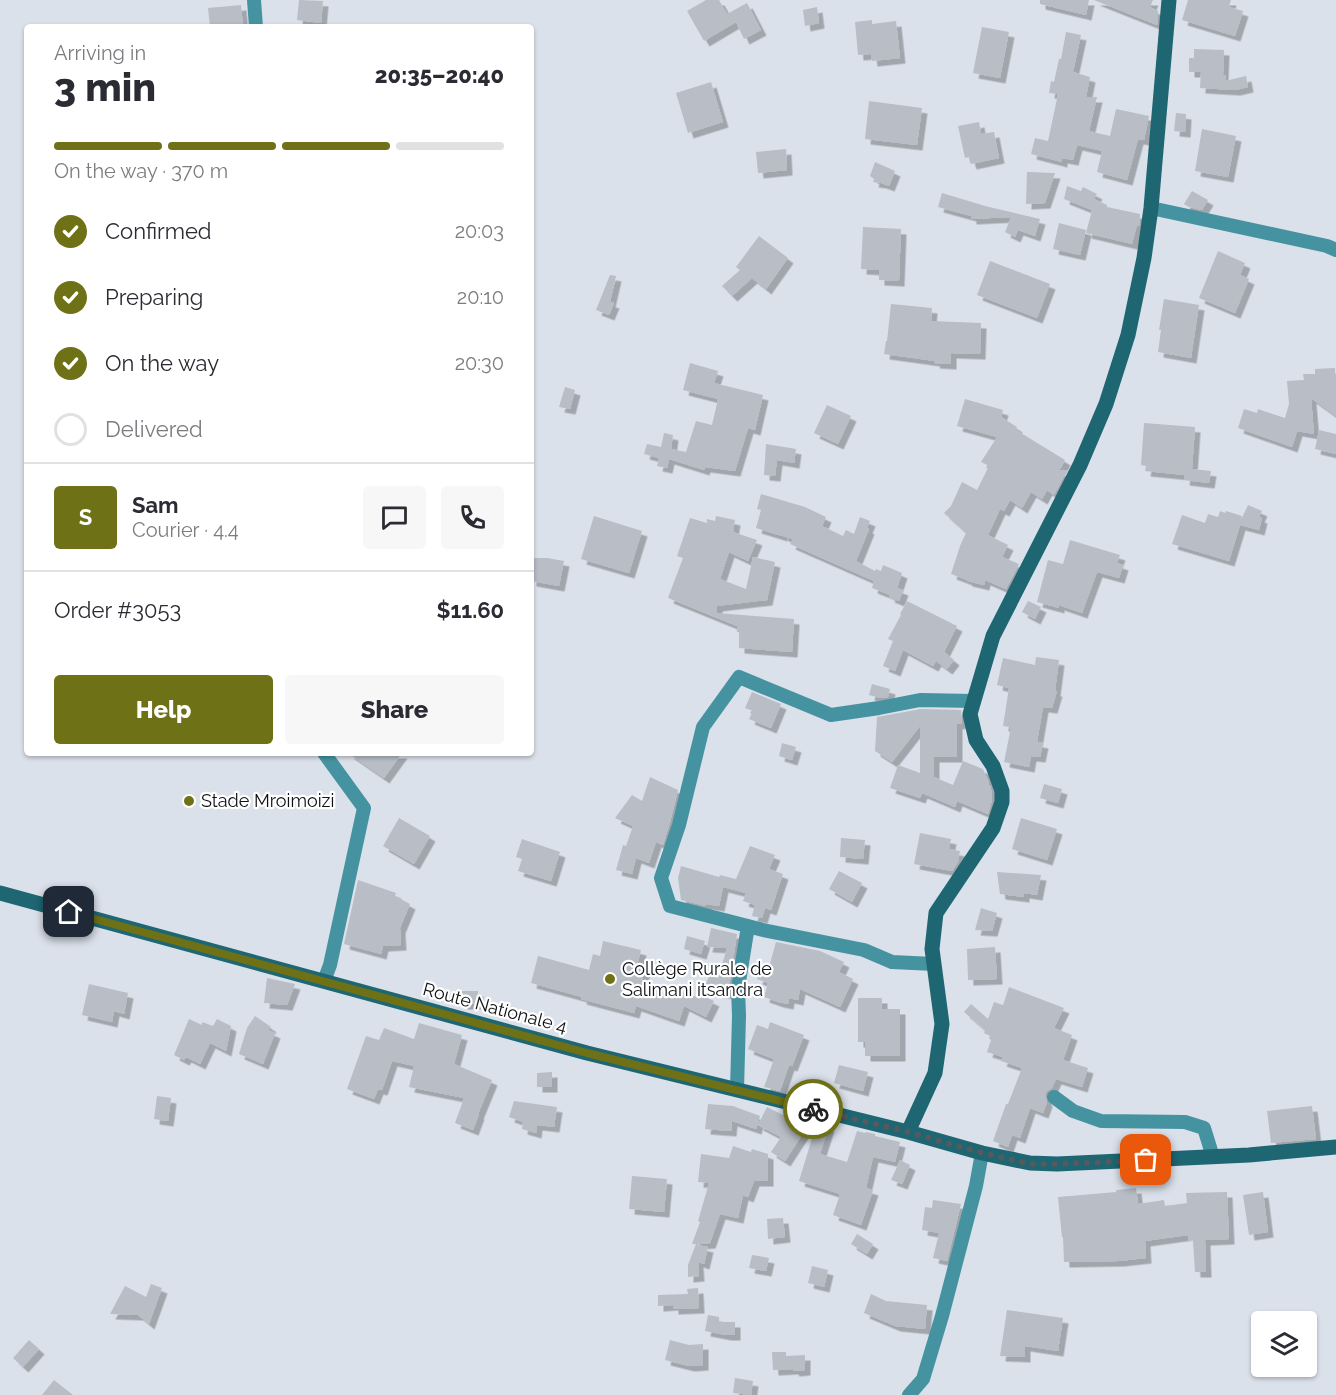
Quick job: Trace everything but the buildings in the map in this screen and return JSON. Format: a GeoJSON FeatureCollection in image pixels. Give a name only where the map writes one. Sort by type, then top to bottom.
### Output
{"type":"FeatureCollection","features":[{"type":"Feature","properties":{"kind":"main road"},"geometry":{"type":"LineString","coordinates":[[908,1132],[935,1073],[942,1024],[932,948],[936,913],[993,828],[1002,802],[1002,790],[993,766],[976,740],[970,714],[993,636],[1080,465],[1106,404],[1128,335],[1144,258],[1151,208],[1169,0]]}},
{"type":"Feature","properties":{"kind":"main road","name":"Route Nationale 4"},"geometry":{"type":"LineString","coordinates":[[0,893],[587,1053],[1030,1164],[1213,1157],[1336,1147]]}},
{"type":"Feature","properties":{"kind":"street"},"geometry":{"type":"LineString","coordinates":[[254,0],[256,24]]}},
{"type":"Feature","properties":{"kind":"street"},"geometry":{"type":"LineString","coordinates":[[1151,208],[1327,246],[1336,250]]}},
{"type":"Feature","properties":{"kind":"street"},"geometry":{"type":"LineString","coordinates":[[934,964],[892,962],[864,950],[747,926],[670,906],[661,878],[679,825],[703,727],[740,677],[831,715],[920,700],[974,701]]}},
{"type":"Feature","properties":{"kind":"street"},"geometry":{"type":"LineString","coordinates":[[324,981],[330,965],[364,808],[326,756]]}},
{"type":"Feature","properties":{"kind":"street"},"geometry":{"type":"LineString","coordinates":[[737,1090],[738,988],[747,926]]}},
{"type":"Feature","properties":{"kind":"street"},"geometry":{"type":"LineString","coordinates":[[1054,1097],[1073,1111],[1101,1121],[1185,1122],[1204,1128],[1213,1157]]}},
{"type":"Feature","properties":{"kind":"street"},"geometry":{"type":"LineString","coordinates":[[909,1395],[923,1379],[976,1186],[982,1153]]}},
{"type":"Feature","properties":{"kind":"way so far"},"geometry":{"type":"LineString","coordinates":[[813,1109],[1030,1164],[1146,1160]]}},
{"type":"Feature","properties":{"kind":"place","name":"Stade Mroimoizi"},"geometry":{"type":"Point","coordinates":[189,801]}},
{"type":"Feature","properties":{"kind":"place","name":"Collège Rurale de Salimani itsandra"},"geometry":{"type":"Point","coordinates":[610,979]}},
{"type":"Feature","properties":{"kind":"route"},"geometry":{"type":"LineString","coordinates":[[69,912],[587,1053],[813,1109]]}}]}
